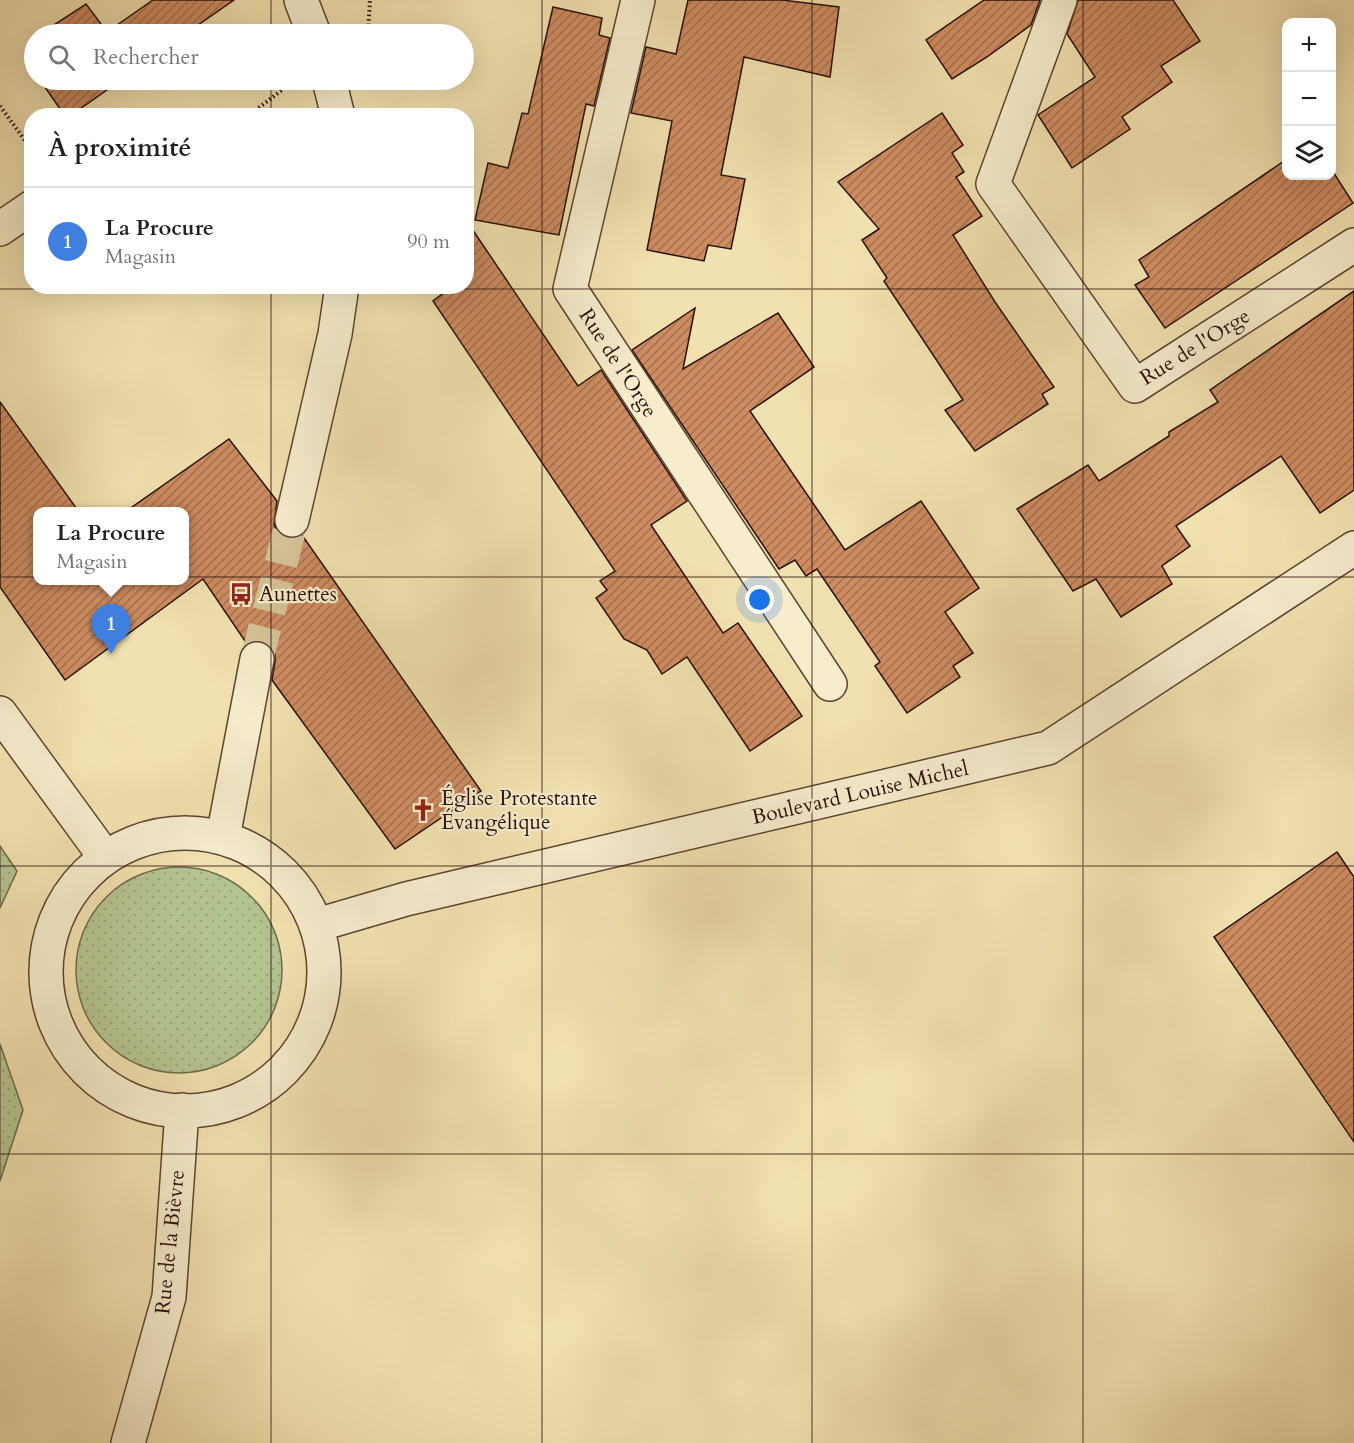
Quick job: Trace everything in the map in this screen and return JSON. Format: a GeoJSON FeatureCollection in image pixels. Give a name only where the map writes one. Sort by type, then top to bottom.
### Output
{"type":"FeatureCollection","features":[{"type":"Feature","properties":{"kind":"street"},"geometry":{"type":"LineString","coordinates":[[302,0],[310,24]]}},
{"type":"Feature","properties":{"kind":"street","name":"Rue de l'Orge"},"geometry":{"type":"LineString","coordinates":[[638,0],[570,289],[830,684]]}},
{"type":"Feature","properties":{"kind":"street","name":"Rue de l'Orge"},"geometry":{"type":"LineString","coordinates":[[1060,0],[993,184],[1135,386],[1354,245]]}},
{"type":"Feature","properties":{"kind":"street"},"geometry":{"type":"LineString","coordinates":[[332,90],[336,108]]}},
{"type":"Feature","properties":{"kind":"street"},"geometry":{"type":"LineString","coordinates":[[0,229],[24,212]]}},
{"type":"Feature","properties":{"kind":"street"},"geometry":{"type":"LineString","coordinates":[[292,520],[335,334],[341,294]]}},
{"type":"Feature","properties":{"kind":"street","name":"Boulevard Louise Michel"},"geometry":{"type":"LineString","coordinates":[[317,925],[406,899],[1048,748],[1354,548]]}},
{"type":"Feature","properties":{"kind":"street"},"geometry":{"type":"LineString","coordinates":[[223,837],[257,659]]}},
{"type":"Feature","properties":{"kind":"street"},"geometry":{"type":"LineString","coordinates":[[0,713],[105,857]]}},
{"type":"Feature","properties":{"kind":"street"},"geometry":{"type":"LineString","coordinates":[[183,832],[223,837],[263,856],[295,886],[317,925],[325,965],[321,1006],[305,1044],[278,1076],[244,1099],[204,1110],[158,1109],[114,1092],[78,1062],[54,1022],[45,976],[50,931],[71,889],[105,857],[142,838],[183,832]]}},
{"type":"Feature","properties":{"kind":"street","name":"Rue de la Bièvre"},"geometry":{"type":"LineString","coordinates":[[128,1443],[168,1297],[182,1110]]}},
{"type":"Feature","properties":{"kind":"path"},"geometry":{"type":"LineString","coordinates":[[369,24],[370,0]]}},
{"type":"Feature","properties":{"kind":"path"},"geometry":{"type":"LineString","coordinates":[[258,108],[282,90]]}},
{"type":"Feature","properties":{"kind":"path"},"geometry":{"type":"LineString","coordinates":[[0,106],[24,139]]}},
{"type":"Feature","properties":{"kind":"green space"},"geometry":{"type":"Polygon","coordinates":[[[0,846],[17,871],[0,908],[0,846]]]}},
{"type":"Feature","properties":{"kind":"green space"},"geometry":{"type":"Polygon","coordinates":[[[179,867],[199,869],[228,879],[252,897],[270,921],[280,950],[282,970],[280,990],[270,1019],[252,1043],[228,1061],[199,1071],[179,1073],[159,1071],[130,1061],[106,1043],[88,1019],[78,990],[76,970],[78,950],[88,921],[106,897],[130,879],[159,869],[179,867]]]}},
{"type":"Feature","properties":{"kind":"green space"},"geometry":{"type":"Polygon","coordinates":[[[0,1044],[23,1110],[0,1181],[0,1044]]]}},
{"type":"Feature","properties":{"kind":"building"},"geometry":{"type":"Polygon","coordinates":[[[153,0],[234,0],[199,24],[118,24],[153,0]]]}},
{"type":"Feature","properties":{"kind":"building"},"geometry":{"type":"Polygon","coordinates":[[[688,0],[782,0],[839,7],[830,77],[744,57],[721,175],[745,179],[739,210],[731,249],[708,245],[704,261],[647,250],[672,121],[631,113],[646,47],[676,54],[688,0]]]}},
{"type":"Feature","properties":{"kind":"building"},"geometry":{"type":"Polygon","coordinates":[[[984,0],[1040,0],[1031,25],[952,79],[926,40],[984,0]]]}},
{"type":"Feature","properties":{"kind":"building"},"geometry":{"type":"Polygon","coordinates":[[[1078,0],[1173,0],[1200,41],[1161,66],[1172,82],[1122,117],[1130,129],[1072,168],[1038,115],[1095,77],[1067,34],[1078,0]]]}},
{"type":"Feature","properties":{"kind":"building"},"geometry":{"type":"Polygon","coordinates":[[[86,4],[101,24],[56,24],[86,4]]]}},
{"type":"Feature","properties":{"kind":"building"},"geometry":{"type":"Polygon","coordinates":[[[553,7],[602,18],[599,35],[610,38],[594,106],[586,104],[559,235],[475,220],[488,163],[508,168],[522,113],[528,114],[553,7]]]}},
{"type":"Feature","properties":{"kind":"building"},"geometry":{"type":"Polygon","coordinates":[[[47,90],[107,90],[81,108],[59,108],[47,90]]]}},
{"type":"Feature","properties":{"kind":"building"},"geometry":{"type":"Polygon","coordinates":[[[942,113],[963,145],[952,153],[964,172],[956,177],[982,216],[953,235],[995,302],[1054,387],[1042,394],[1048,404],[975,451],[945,410],[963,400],[884,281],[887,278],[862,240],[879,229],[838,182],[942,113]]]}},
{"type":"Feature","properties":{"kind":"building"},"geometry":{"type":"Polygon","coordinates":[[[1282,162],[1282,180],[1336,180],[1336,176],[1353,203],[1165,328],[1135,285],[1149,277],[1139,260],[1282,162]]]}},
{"type":"Feature","properties":{"kind":"building"},"geometry":{"type":"Polygon","coordinates":[[[474,232],[578,386],[601,370],[687,501],[651,525],[723,633],[738,623],[802,716],[750,751],[687,657],[662,674],[647,650],[624,639],[596,598],[607,590],[600,581],[615,571],[433,301],[442,294],[474,294],[474,232]]]}},
{"type":"Feature","properties":{"kind":"building"},"geometry":{"type":"Polygon","coordinates":[[[1354,291],[1354,490],[1320,513],[1281,456],[1176,526],[1190,546],[1162,566],[1172,584],[1121,617],[1096,579],[1073,591],[1017,509],[1088,465],[1099,481],[1169,436],[1169,432],[1218,402],[1210,390],[1354,291]]]}},
{"type":"Feature","properties":{"kind":"building"},"geometry":{"type":"Polygon","coordinates":[[[695,308],[683,369],[778,313],[814,367],[750,411],[845,550],[921,501],[979,588],[945,612],[973,653],[953,666],[960,677],[907,713],[875,666],[880,662],[817,569],[806,576],[795,560],[779,569],[632,350],[695,308]]]}},
{"type":"Feature","properties":{"kind":"building"},"geometry":{"type":"Polygon","coordinates":[[[0,402],[75,507],[33,507],[33,585],[189,585],[189,507],[132,507],[229,439],[277,501],[274,525],[279,533],[288,538],[297,538],[302,535],[481,791],[395,849],[272,680],[275,653],[270,645],[260,641],[251,641],[247,644],[203,579],[65,680],[0,587],[0,402]]]}},
{"type":"Feature","properties":{"kind":"building"},"geometry":{"type":"Polygon","coordinates":[[[1337,852],[1354,877],[1354,1142],[1214,937],[1337,852]]]}},
{"type":"Feature","properties":{"kind":"tunnel"},"geometry":{"type":"LineString","coordinates":[[257,659],[292,520]]}},
{"type":"Feature","properties":{"kind":"place","name":"Aunettes"},"geometry":{"type":"Point","coordinates":[241,594]}},
{"type":"Feature","properties":{"kind":"place","name":"La Procure"},"geometry":{"type":"Point","coordinates":[111,654]}},
{"type":"Feature","properties":{"kind":"place","name":"Église Protestante Évangélique"},"geometry":{"type":"Point","coordinates":[423,810]}}]}
